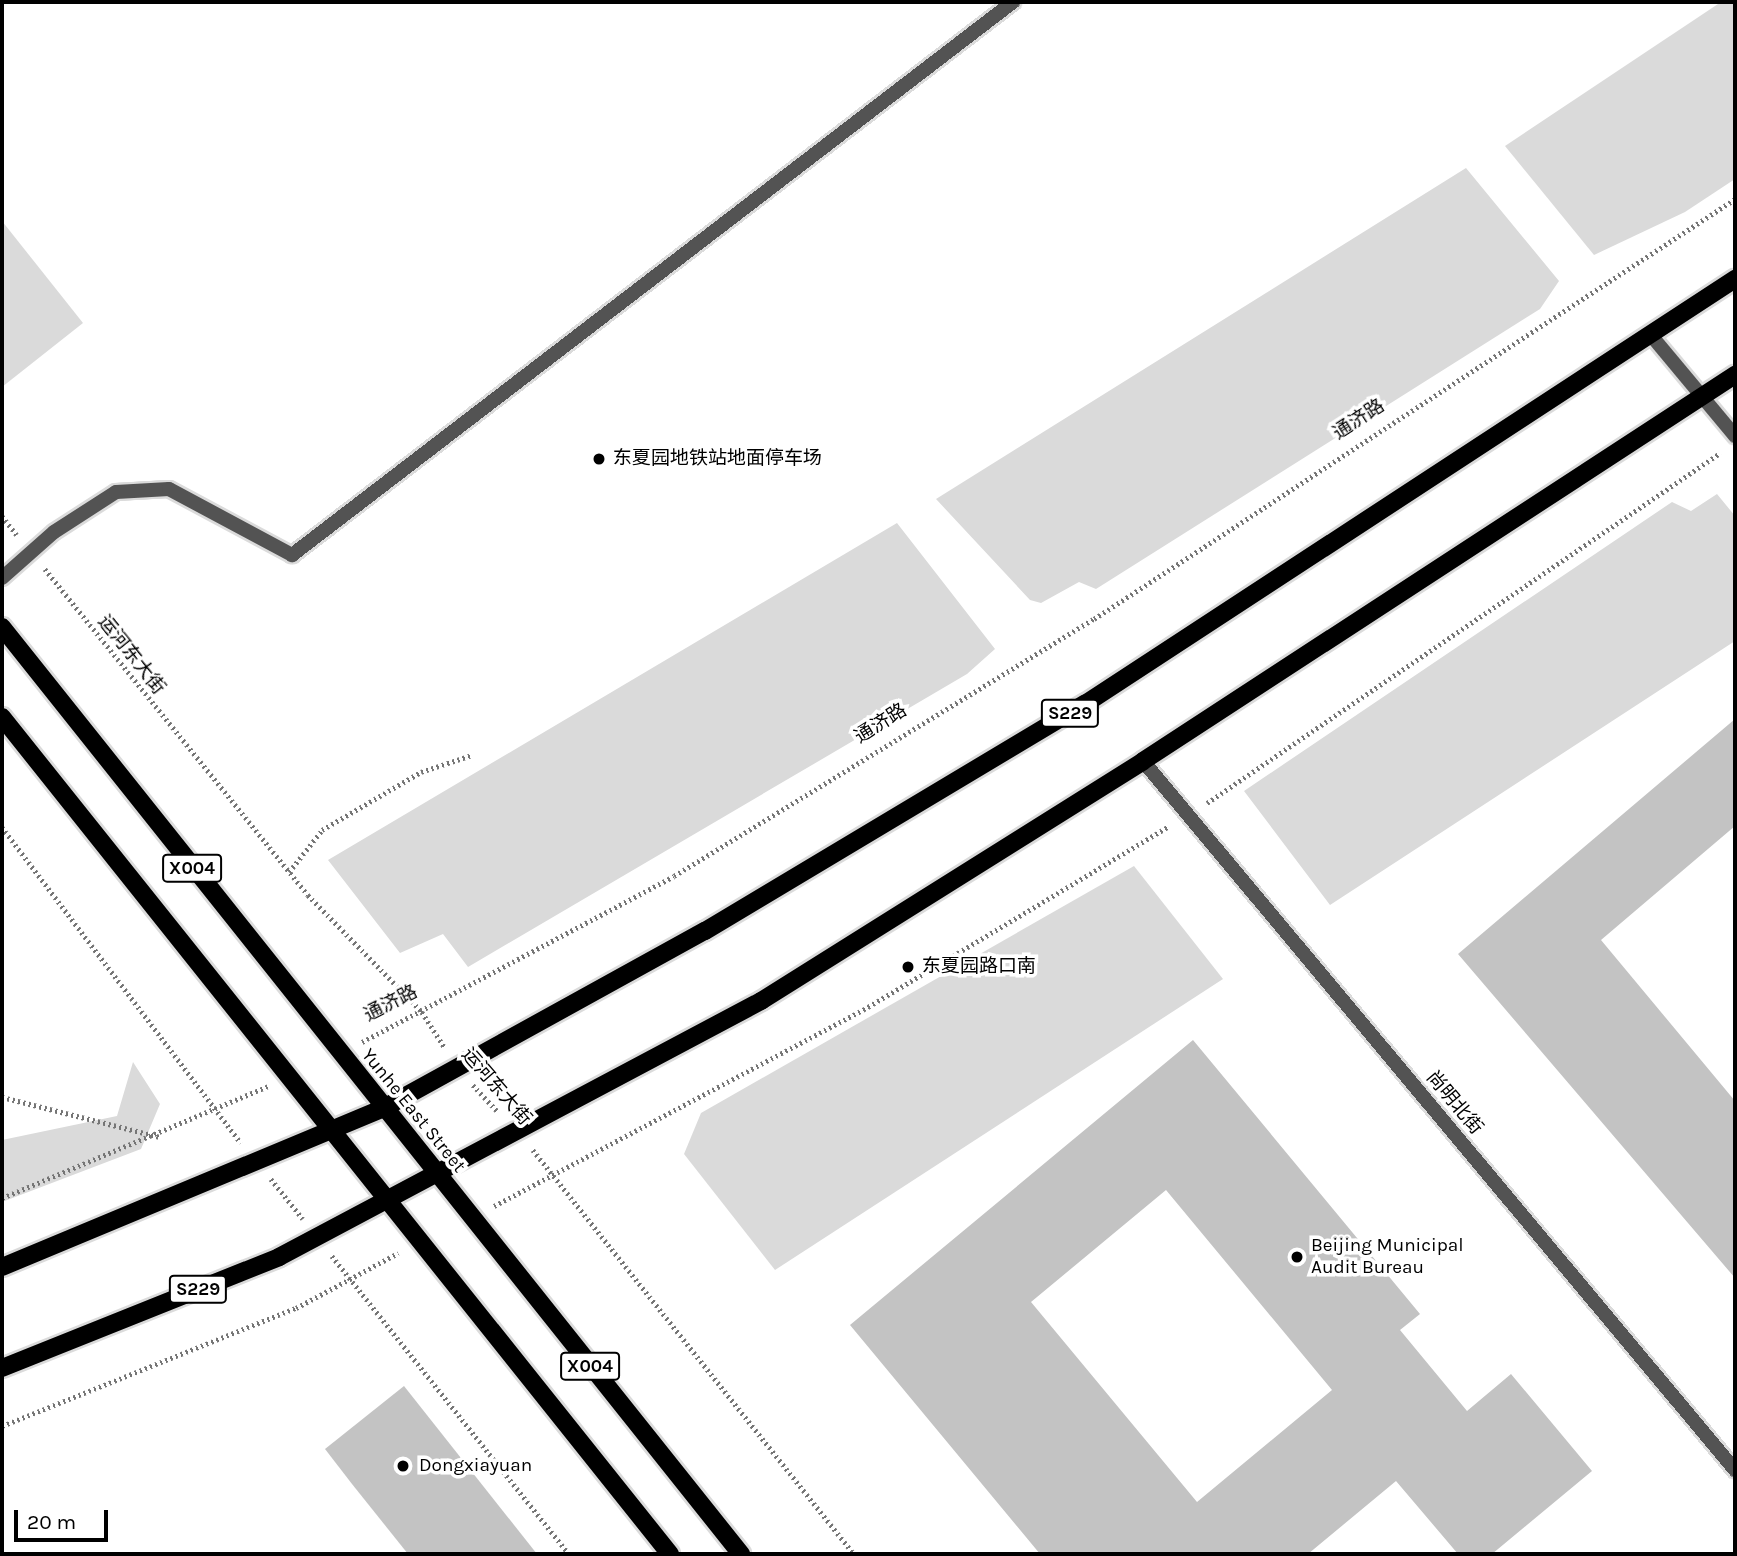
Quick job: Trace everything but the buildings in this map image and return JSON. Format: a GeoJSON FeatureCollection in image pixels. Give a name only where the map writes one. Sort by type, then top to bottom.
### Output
{"type":"FeatureCollection","features":[{"type":"Feature","properties":{"kind":"main road","name":"S229"},"geometry":{"type":"LineString","coordinates":[[2,1267],[258,1163],[382,1109],[705,931],[1085,704],[1735,279]]}},
{"type":"Feature","properties":{"kind":"main road","name":"S229"},"geometry":{"type":"LineString","coordinates":[[2,1368],[317,1236],[439,1177],[761,1001],[1143,761],[1735,375]]}},
{"type":"Feature","properties":{"kind":"main road","name":"Yunhe East Street"},"geometry":{"type":"LineString","coordinates":[[2,627],[382,1109],[741,1554]]}},
{"type":"Feature","properties":{"kind":"main road","name":"X004"},"geometry":{"type":"LineString","coordinates":[[2,717],[670,1554]]}},
{"type":"Feature","properties":{"kind":"street"},"geometry":{"type":"LineString","coordinates":[[2,578],[31,553],[116,492],[169,489],[292,555],[1013,2]]}},
{"type":"Feature","properties":{"kind":"street"},"geometry":{"type":"LineString","coordinates":[[1650,334],[1735,436]]}},
{"type":"Feature","properties":{"kind":"street","name":"尚明北街"},"geometry":{"type":"LineString","coordinates":[[1143,761],[1735,1470]]}},
{"type":"Feature","properties":{"kind":"path","name":"通济路"},"geometry":{"type":"LineString","coordinates":[[339,1052],[422,1012],[674,877],[1094,618],[1735,199]]}},
{"type":"Feature","properties":{"kind":"path"},"geometry":{"type":"LineString","coordinates":[[471,1217],[557,1176],[868,1007],[1188,815],[1724,449]]}},
{"type":"Feature","properties":{"kind":"path","name":"运河东大街"},"geometry":{"type":"LineString","coordinates":[[2,516],[289,872],[422,1012],[458,1069],[557,1176],[854,1554]]}},
{"type":"Feature","properties":{"kind":"path"},"geometry":{"type":"LineString","coordinates":[[289,872],[322,830],[421,772],[472,755]]}},
{"type":"Feature","properties":{"kind":"path"},"geometry":{"type":"LineString","coordinates":[[2,827],[215,1111],[569,1554]]}},
{"type":"Feature","properties":{"kind":"path"},"geometry":{"type":"LineString","coordinates":[[2,1198],[160,1137],[289,1077]]}},
{"type":"Feature","properties":{"kind":"path"},"geometry":{"type":"LineString","coordinates":[[2,1097],[160,1137]]}},
{"type":"Feature","properties":{"kind":"path"},"geometry":{"type":"LineString","coordinates":[[2,1426],[296,1308],[421,1242]]}},
{"type":"Feature","properties":{"kind":"shaded area"},"geometry":{"type":"Polygon","coordinates":[[[1721,2],[1735,2],[1735,179],[1685,212],[1594,255],[1505,146],[1721,2]]]}},
{"type":"Feature","properties":{"kind":"shaded area"},"geometry":{"type":"Polygon","coordinates":[[[1466,168],[1559,281],[1540,309],[1096,589],[1079,582],[1041,603],[1030,600],[936,499],[1466,168]]]}},
{"type":"Feature","properties":{"kind":"shaded area"},"geometry":{"type":"Polygon","coordinates":[[[2,221],[83,323],[2,387],[2,221]]]}},
{"type":"Feature","properties":{"kind":"shaded area"},"geometry":{"type":"Polygon","coordinates":[[[1717,494],[1735,516],[1735,641],[1330,905],[1244,791],[1672,502],[1691,511],[1717,494]]]}},
{"type":"Feature","properties":{"kind":"shaded area"},"geometry":{"type":"Polygon","coordinates":[[[897,523],[995,649],[967,674],[468,967],[443,934],[400,953],[328,860],[897,523]]]}},
{"type":"Feature","properties":{"kind":"shaded area"},"geometry":{"type":"Polygon","coordinates":[[[1134,866],[1223,979],[775,1270],[684,1154],[701,1113],[1134,866]]]}},
{"type":"Feature","properties":{"kind":"shaded area"},"geometry":{"type":"Polygon","coordinates":[[[133,1062],[160,1104],[141,1149],[2,1202],[2,1140],[117,1116],[133,1062]]]}},
{"type":"Feature","properties":{"kind":"place","name":"东夏园地铁站地面停车场"},"geometry":{"type":"Point","coordinates":[599,459]}},
{"type":"Feature","properties":{"kind":"place","name":"东夏园路口南"},"geometry":{"type":"Point","coordinates":[908,967]}},
{"type":"Feature","properties":{"kind":"place","name":"Beijing Municipal Audit Bureau"},"geometry":{"type":"Point","coordinates":[1297,1257]}},
{"type":"Feature","properties":{"kind":"place","name":"Dongxiayuan"},"geometry":{"type":"Point","coordinates":[403,1466]}}]}
